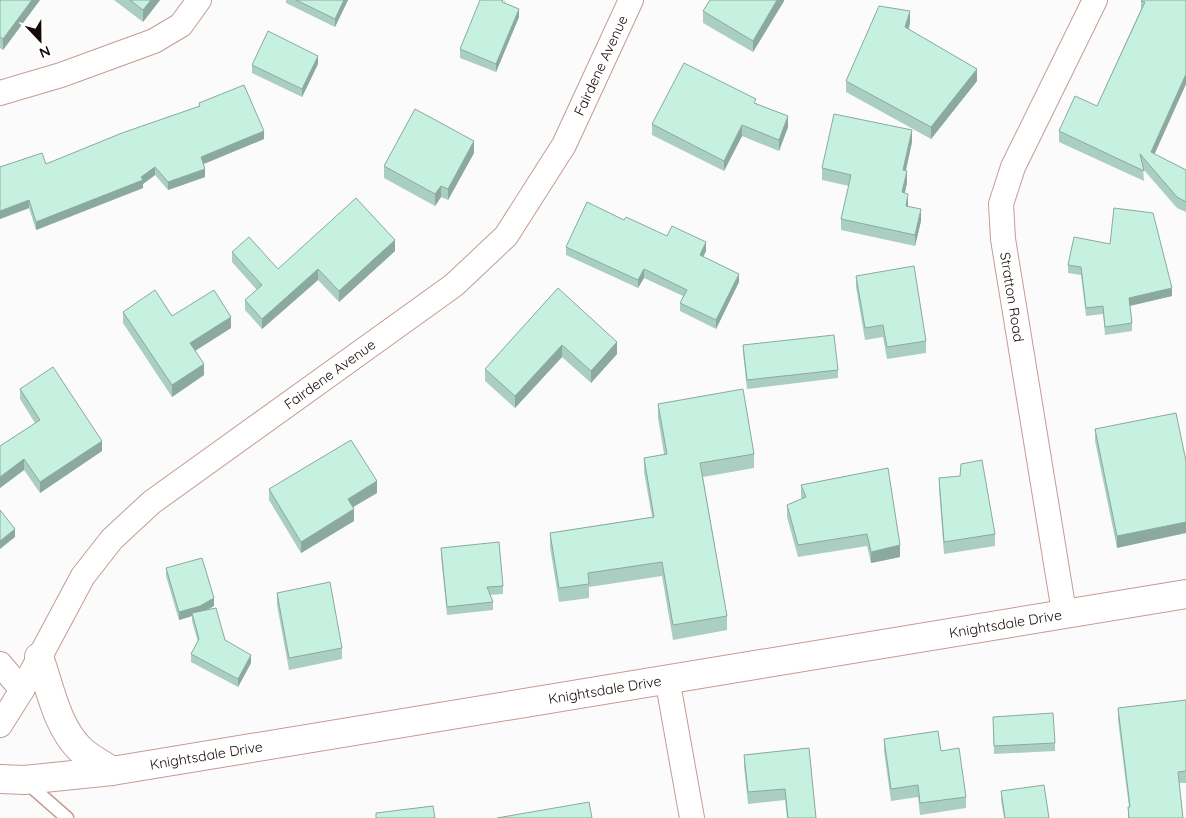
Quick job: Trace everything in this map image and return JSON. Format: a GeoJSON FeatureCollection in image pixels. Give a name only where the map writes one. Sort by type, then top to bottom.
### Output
{"type":"FeatureCollection","features":[{"type":"Feature","properties":{"kind":"main road","name":"Knightsdale Drive"},"geometry":{"type":"LineString","coordinates":[[12,780],[112,771],[1064,612],[1186,594]]}},
{"type":"Feature","properties":{"kind":"main road"},"geometry":{"type":"LineString","coordinates":[[39,657],[54,704],[67,732],[80,749],[112,771]]}},
{"type":"Feature","properties":{"kind":"street"},"geometry":{"type":"LineString","coordinates":[[0,93],[61,75],[154,41],[181,25],[199,0]]}},
{"type":"Feature","properties":{"kind":"street","name":"Fairdene Avenue"},"geometry":{"type":"LineString","coordinates":[[0,725],[22,690],[83,576],[112,539],[152,502],[454,285],[506,236],[564,145],[631,0]]}},
{"type":"Feature","properties":{"kind":"street","name":"Stratton Road"},"geometry":{"type":"LineString","coordinates":[[1064,612],[1002,239],[1001,204],[1013,167],[1095,0]]}},
{"type":"Feature","properties":{"kind":"street"},"geometry":{"type":"LineString","coordinates":[[0,664],[22,690]]}},
{"type":"Feature","properties":{"kind":"street"},"geometry":{"type":"LineString","coordinates":[[666,678],[692,818]]}},
{"type":"Feature","properties":{"kind":"lane"},"geometry":{"type":"LineString","coordinates":[[12,780],[67,818]]}},
{"type":"Feature","properties":{"kind":"building"},"geometry":{"type":"Polygon","coordinates":[[[0,0],[32,0],[3,39],[0,37],[0,0]]]}},
{"type":"Feature","properties":{"kind":"building"},"geometry":{"type":"Polygon","coordinates":[[[130,0],[151,0],[143,10],[130,0]]]}},
{"type":"Feature","properties":{"kind":"building"},"geometry":{"type":"Polygon","coordinates":[[[296,0],[344,0],[335,19],[296,0]]]}},
{"type":"Feature","properties":{"kind":"building"},"geometry":{"type":"Polygon","coordinates":[[[480,0],[503,0],[502,2],[519,9],[496,64],[460,49],[480,0]]]}},
{"type":"Feature","properties":{"kind":"building"},"geometry":{"type":"Polygon","coordinates":[[[710,0],[777,0],[753,41],[703,11],[710,0]]]}},
{"type":"Feature","properties":{"kind":"building"},"geometry":{"type":"Polygon","coordinates":[[[1142,0],[1186,0],[1186,74],[1151,152],[1186,170],[1186,202],[1177,197],[1140,154],[1144,171],[1059,131],[1075,96],[1097,106],[1145,2],[1142,0]]]}},
{"type":"Feature","properties":{"kind":"building"},"geometry":{"type":"Polygon","coordinates":[[[879,6],[910,11],[905,27],[977,69],[931,127],[846,81],[879,6]]]}},
{"type":"Feature","properties":{"kind":"building"},"geometry":{"type":"Polygon","coordinates":[[[268,31],[318,56],[302,89],[252,65],[268,31]]]}},
{"type":"Feature","properties":{"kind":"building"},"geometry":{"type":"Polygon","coordinates":[[[684,63],[756,99],[754,103],[788,116],[779,140],[742,125],[724,161],[652,124],[684,63]]]}},
{"type":"Feature","properties":{"kind":"building"},"geometry":{"type":"Polygon","coordinates":[[[244,85],[264,131],[201,157],[205,169],[168,182],[155,167],[141,177],[143,180],[36,222],[29,200],[0,211],[0,167],[42,153],[46,164],[122,133],[200,106],[199,103],[244,85]]]}},
{"type":"Feature","properties":{"kind":"building"},"geometry":{"type":"Polygon","coordinates":[[[415,109],[474,141],[448,189],[441,186],[435,194],[384,166],[415,109]]]}},
{"type":"Feature","properties":{"kind":"building"},"geometry":{"type":"Polygon","coordinates":[[[834,114],[912,130],[903,170],[907,171],[902,192],[908,194],[906,206],[921,209],[915,235],[841,219],[851,175],[822,168],[834,114]]]}},
{"type":"Feature","properties":{"kind":"building"},"geometry":{"type":"Polygon","coordinates":[[[356,198],[395,240],[339,291],[318,269],[262,319],[245,300],[262,285],[232,252],[249,237],[278,269],[356,198]]]}},
{"type":"Feature","properties":{"kind":"building"},"geometry":{"type":"Polygon","coordinates":[[[587,202],[624,220],[626,217],[667,236],[672,226],[706,242],[700,255],[739,274],[716,320],[680,303],[687,290],[644,269],[638,280],[566,247],[587,202]]]}},
{"type":"Feature","properties":{"kind":"building"},"geometry":{"type":"Polygon","coordinates":[[[1114,208],[1153,213],[1172,288],[1129,298],[1132,323],[1105,327],[1103,306],[1086,308],[1081,267],[1068,265],[1074,237],[1110,244],[1114,208]]]}},
{"type":"Feature","properties":{"kind":"building"},"geometry":{"type":"Polygon","coordinates":[[[914,266],[926,341],[887,347],[883,325],[865,328],[856,276],[914,266]]]}},
{"type":"Feature","properties":{"kind":"building"},"geometry":{"type":"Polygon","coordinates":[[[558,288],[617,342],[591,371],[562,345],[515,396],[485,369],[558,288]]]}},
{"type":"Feature","properties":{"kind":"building"},"geometry":{"type":"Polygon","coordinates":[[[155,290],[172,316],[214,290],[231,317],[190,343],[204,364],[172,385],[123,312],[155,290]]]}},
{"type":"Feature","properties":{"kind":"building"},"geometry":{"type":"Polygon","coordinates":[[[834,335],[838,370],[747,380],[743,345],[834,335]]]}},
{"type":"Feature","properties":{"kind":"building"},"geometry":{"type":"Polygon","coordinates":[[[53,367],[102,441],[40,482],[24,459],[0,477],[0,446],[40,420],[20,389],[53,367]]]}},
{"type":"Feature","properties":{"kind":"building"},"geometry":{"type":"Polygon","coordinates":[[[743,389],[754,454],[700,463],[727,616],[673,625],[662,562],[588,573],[589,584],[559,588],[550,533],[654,517],[644,458],[667,454],[658,404],[743,389]]]}},
{"type":"Feature","properties":{"kind":"building"},"geometry":{"type":"Polygon","coordinates":[[[1176,413],[1186,461],[1186,522],[1117,536],[1095,429],[1176,413]]]}},
{"type":"Feature","properties":{"kind":"building"},"geometry":{"type":"Polygon","coordinates":[[[351,440],[377,481],[348,499],[354,509],[301,542],[269,489],[351,440]]]}},
{"type":"Feature","properties":{"kind":"building"},"geometry":{"type":"Polygon","coordinates":[[[982,460],[995,534],[944,542],[939,478],[960,476],[961,464],[982,460]]]}},
{"type":"Feature","properties":{"kind":"building"},"geometry":{"type":"Polygon","coordinates":[[[888,468],[900,545],[871,552],[867,534],[798,545],[787,505],[806,497],[801,485],[888,468]]]}},
{"type":"Feature","properties":{"kind":"building"},"geometry":{"type":"Polygon","coordinates":[[[0,510],[15,529],[0,541],[0,510]]]}},
{"type":"Feature","properties":{"kind":"building"},"geometry":{"type":"Polygon","coordinates":[[[499,542],[503,586],[487,587],[493,602],[447,607],[441,548],[499,542]]]}},
{"type":"Feature","properties":{"kind":"building"},"geometry":{"type":"Polygon","coordinates":[[[202,558],[214,598],[200,606],[179,612],[166,568],[202,558]]]}},
{"type":"Feature","properties":{"kind":"building"},"geometry":{"type":"Polygon","coordinates":[[[330,582],[342,648],[289,658],[277,593],[330,582]]]}},
{"type":"Feature","properties":{"kind":"building"},"geometry":{"type":"Polygon","coordinates":[[[216,608],[225,640],[251,655],[238,679],[191,654],[199,639],[192,613],[216,608]]]}},
{"type":"Feature","properties":{"kind":"building"},"geometry":{"type":"Polygon","coordinates":[[[1186,700],[1186,771],[1178,772],[1183,818],[1129,818],[1128,807],[1130,807],[1118,708],[1186,700]]]}},
{"type":"Feature","properties":{"kind":"building"},"geometry":{"type":"Polygon","coordinates":[[[1053,713],[1055,743],[994,746],[993,717],[1053,713]]]}},
{"type":"Feature","properties":{"kind":"building"},"geometry":{"type":"Polygon","coordinates":[[[938,731],[941,751],[959,748],[966,797],[920,803],[918,785],[891,789],[884,739],[938,731]]]}},
{"type":"Feature","properties":{"kind":"building"},"geometry":{"type":"Polygon","coordinates":[[[809,748],[816,818],[788,818],[785,789],[748,792],[744,755],[809,748]]]}},
{"type":"Feature","properties":{"kind":"building"},"geometry":{"type":"Polygon","coordinates":[[[1044,785],[1049,818],[1005,818],[1001,791],[1044,785]]]}},
{"type":"Feature","properties":{"kind":"building"},"geometry":{"type":"Polygon","coordinates":[[[589,802],[592,818],[497,818],[589,802]]]}},
{"type":"Feature","properties":{"kind":"building"},"geometry":{"type":"Polygon","coordinates":[[[433,806],[435,818],[376,818],[376,813],[433,806]]]}}]}
